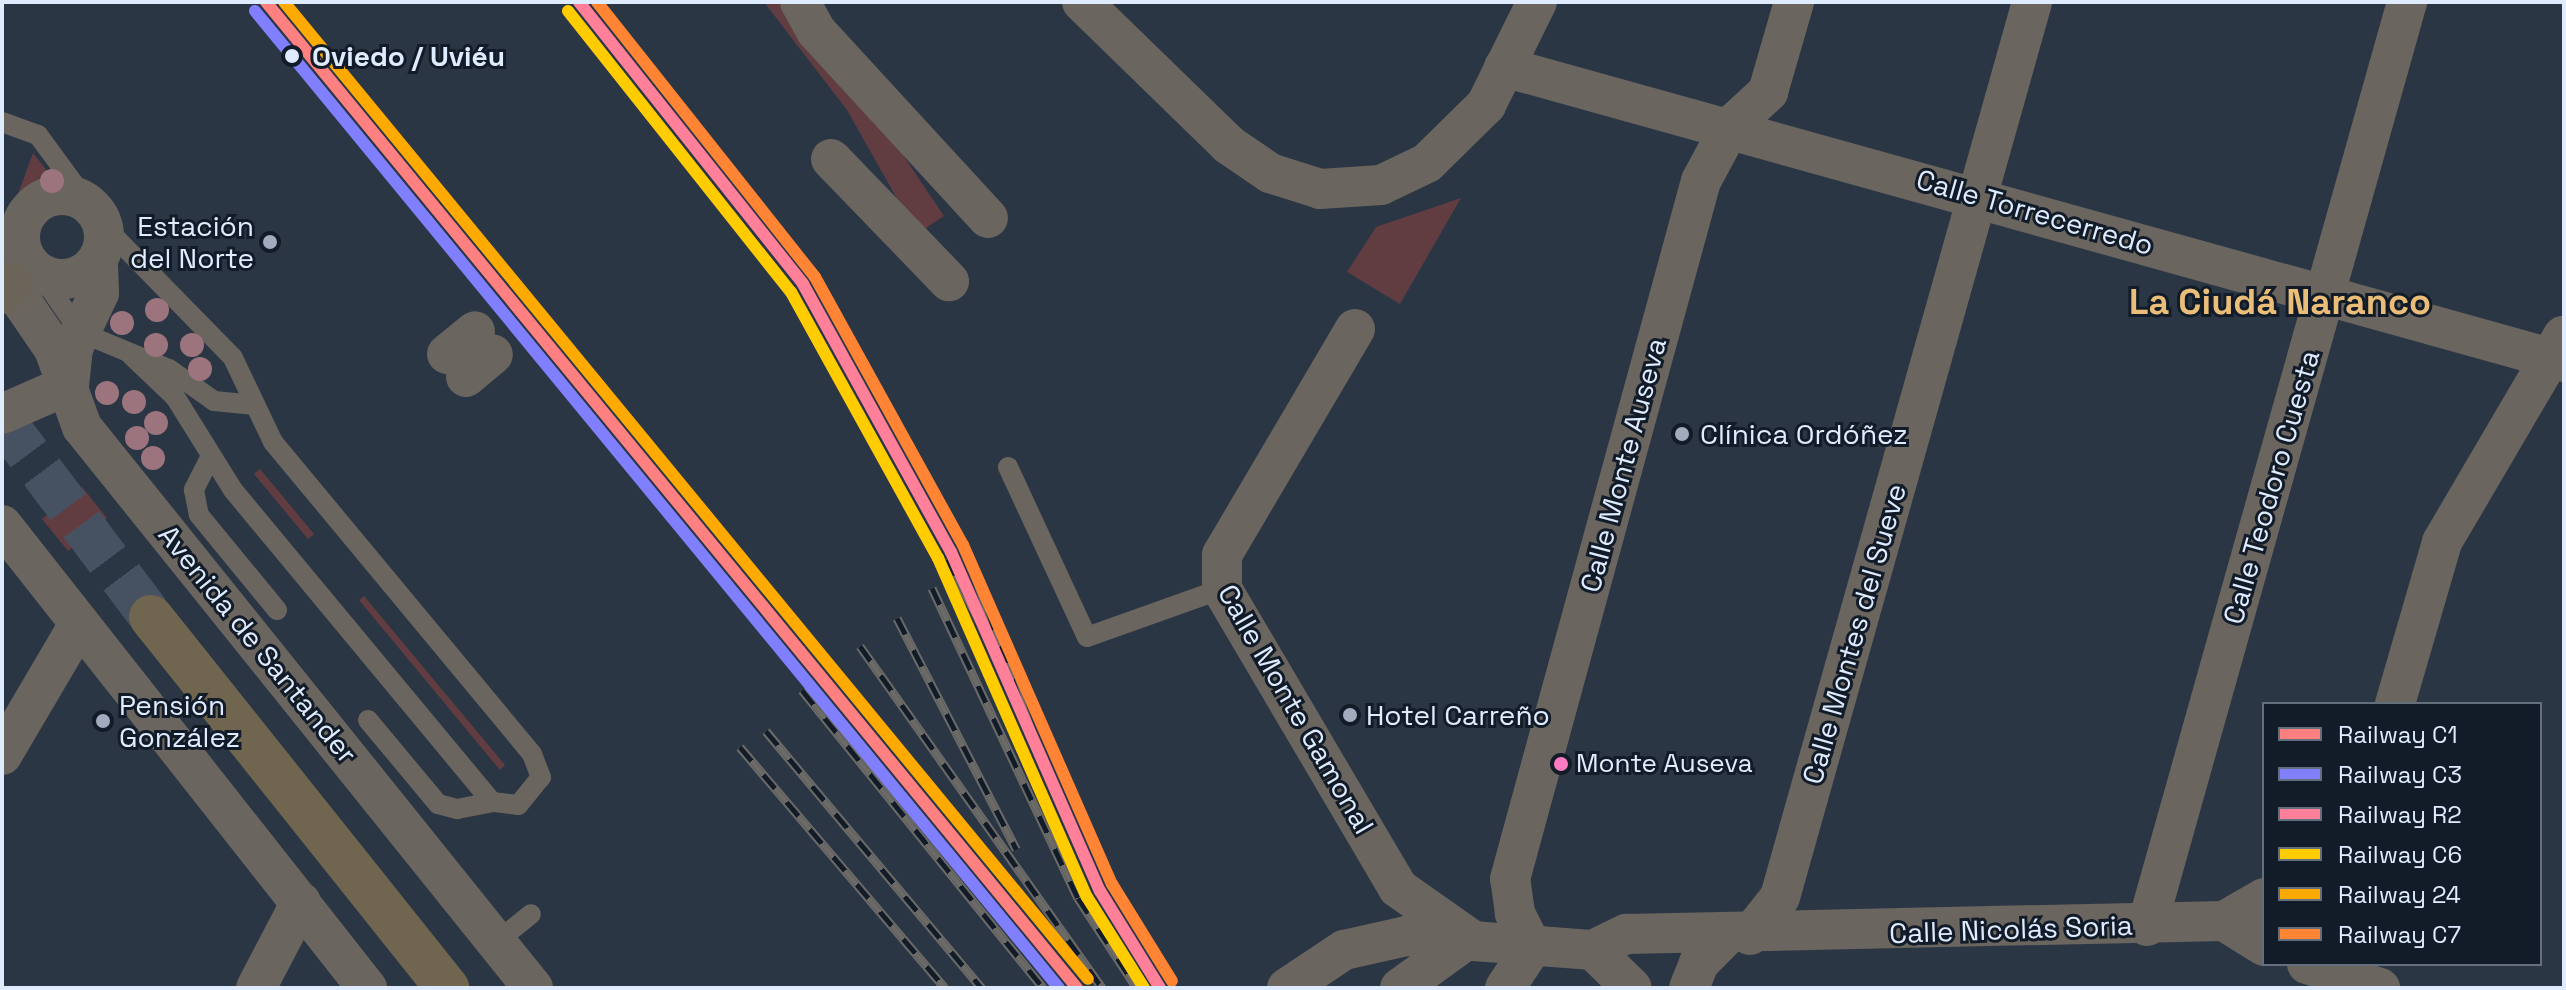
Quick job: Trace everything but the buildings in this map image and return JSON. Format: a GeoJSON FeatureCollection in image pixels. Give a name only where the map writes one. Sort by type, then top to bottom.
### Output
{"type":"FeatureCollection","features":[{"type":"Feature","properties":{"kind":"highway"},"geometry":{"type":"LineString","coordinates":[[151,617],[447,988]]}},
{"type":"Feature","properties":{"kind":"street"},"geometry":{"type":"LineString","coordinates":[[800,2],[816,31],[988,218]]}},
{"type":"Feature","properties":{"kind":"street"},"geometry":{"type":"LineString","coordinates":[[1082,2],[1229,145],[1270,173],[1320,189],[1381,185],[1427,163],[1486,105],[1537,2]]}},
{"type":"Feature","properties":{"kind":"street","name":"Calle Monte Auseva"},"geometry":{"type":"LineString","coordinates":[[1532,947],[1515,913],[1510,879],[1707,162],[1730,127],[1768,92],[1794,2]]}},
{"type":"Feature","properties":{"kind":"street","name":"Calle Montes del Sueve"},"geometry":{"type":"LineString","coordinates":[[1689,988],[1699,963],[1739,935],[1780,897],[2032,2]]}},
{"type":"Feature","properties":{"kind":"street","name":"Calle Teodoro Cuesta"},"geometry":{"type":"LineString","coordinates":[[2147,926],[2407,2]]}},
{"type":"Feature","properties":{"kind":"street","name":"Calle Torrecerredo"},"geometry":{"type":"LineString","coordinates":[[1504,67],[1730,127],[2325,296],[2559,351]]}},
{"type":"Feature","properties":{"kind":"street"},"geometry":{"type":"LineString","coordinates":[[831,159],[949,281]]}},
{"type":"Feature","properties":{"kind":"street"},"geometry":{"type":"LineString","coordinates":[[51,195],[96,229],[76,278],[17,277],[19,245],[28,210],[51,195]]}},
{"type":"Feature","properties":{"kind":"street"},"geometry":{"type":"LineString","coordinates":[[2,414],[60,389],[80,332],[99,293],[96,229]]}},
{"type":"Feature","properties":{"kind":"street","name":"Avenida de Santander"},"geometry":{"type":"LineString","coordinates":[[17,277],[54,349],[60,389],[82,427],[499,940],[533,988]]}},
{"type":"Feature","properties":{"kind":"street","name":"Calle Monte Gamonal"},"geometry":{"type":"LineString","coordinates":[[1355,329],[1222,555],[1222,589],[1398,888],[1469,938]]}},
{"type":"Feature","properties":{"kind":"street"},"geometry":{"type":"LineString","coordinates":[[2396,702],[2442,542],[2559,351]]}},
{"type":"Feature","properties":{"kind":"street"},"geometry":{"type":"LineString","coordinates":[[2,525],[78,626],[367,988]]}},
{"type":"Feature","properties":{"kind":"street"},"geometry":{"type":"LineString","coordinates":[[2,755],[78,626]]}},
{"type":"Feature","properties":{"kind":"street"},"geometry":{"type":"LineString","coordinates":[[2262,899],[2224,921],[2262,945]]}},
{"type":"Feature","properties":{"kind":"street"},"geometry":{"type":"LineString","coordinates":[[256,988],[301,902]]}},
{"type":"Feature","properties":{"kind":"street","name":"Calle Nicolás Soria"},"geometry":{"type":"LineString","coordinates":[[1287,988],[1344,950],[1372,940],[1469,938],[1532,947],[1593,950],[1626,934],[1739,935],[2147,926],[2224,921]]}},
{"type":"Feature","properties":{"kind":"street"},"geometry":{"type":"LineString","coordinates":[[1400,988],[1469,938]]}},
{"type":"Feature","properties":{"kind":"street"},"geometry":{"type":"LineString","coordinates":[[1505,988],[1532,947]]}},
{"type":"Feature","properties":{"kind":"street"},"geometry":{"type":"LineString","coordinates":[[1593,950],[1632,988]]}},
{"type":"Feature","properties":{"kind":"street"},"geometry":{"type":"LineString","coordinates":[[2313,966],[2380,988]]}},
{"type":"Feature","properties":{"kind":"lane"},"geometry":{"type":"LineString","coordinates":[[2,122],[44,141],[96,229],[233,358],[273,442],[320,503],[539,763],[538,784],[518,805],[492,802],[457,809],[438,804],[368,720]]}},
{"type":"Feature","properties":{"kind":"lane"},"geometry":{"type":"LineString","coordinates":[[17,277],[80,332],[169,369],[214,401],[255,405]]}},
{"type":"Feature","properties":{"kind":"lane"},"geometry":{"type":"LineString","coordinates":[[130,354],[185,409],[211,456],[492,802]]}},
{"type":"Feature","properties":{"kind":"lane"},"geometry":{"type":"LineString","coordinates":[[211,456],[194,490],[199,515],[277,610]]}},
{"type":"Feature","properties":{"kind":"lane"},"geometry":{"type":"LineString","coordinates":[[1008,467],[1087,637],[1222,589]]}},
{"type":"Feature","properties":{"kind":"lane"},"geometry":{"type":"LineString","coordinates":[[499,940],[531,914]]}},
{"type":"Feature","properties":{"kind":"shaded area"},"geometry":{"type":"Polygon","coordinates":[[[764,2],[800,2],[944,216],[917,234],[847,110],[764,2]]]}},
{"type":"Feature","properties":{"kind":"shaded area"},"geometry":{"type":"Polygon","coordinates":[[[33,153],[56,182],[7,224],[33,153]]]}},
{"type":"Feature","properties":{"kind":"shaded area"},"geometry":{"type":"Polygon","coordinates":[[[1461,198],[1400,304],[1347,272],[1376,227],[1461,198]]]}},
{"type":"Feature","properties":{"kind":"shaded area"},"geometry":{"type":"Polygon","coordinates":[[[260,469],[314,534],[308,539],[254,474],[260,469]]]}},
{"type":"Feature","properties":{"kind":"shaded area"},"geometry":{"type":"Polygon","coordinates":[[[82,487],[107,518],[68,551],[42,519],[82,487]]]}},
{"type":"Feature","properties":{"kind":"shaded area"},"geometry":{"type":"Polygon","coordinates":[[[364,596],[505,765],[500,770],[359,600],[364,596]]]}},
{"type":"Feature","properties":{"kind":"tunnel"},"geometry":{"type":"LineString","coordinates":[[2,419],[151,617]]}},
{"type":"Feature","properties":{"kind":"railway"},"geometry":{"type":"LineString","coordinates":[[964,544],[1044,767]]}},
{"type":"Feature","properties":{"kind":"railway"},"geometry":{"type":"LineString","coordinates":[[947,559],[981,623]]}},
{"type":"Feature","properties":{"kind":"railway"},"geometry":{"type":"LineString","coordinates":[[932,588],[1078,898],[1137,988]]}},
{"type":"Feature","properties":{"kind":"railway"},"geometry":{"type":"LineString","coordinates":[[897,618],[1016,849]]}},
{"type":"Feature","properties":{"kind":"railway"},"geometry":{"type":"LineString","coordinates":[[860,646],[1102,988]]}},
{"type":"Feature","properties":{"kind":"railway"},"geometry":{"type":"LineString","coordinates":[[802,690],[1043,988]]}},
{"type":"Feature","properties":{"kind":"railway"},"geometry":{"type":"LineString","coordinates":[[766,731],[982,988]]}},
{"type":"Feature","properties":{"kind":"railway"},"geometry":{"type":"LineString","coordinates":[[740,747],[945,988]]}},
{"type":"Feature","properties":{"kind":"rail line","name":"C1"},"geometry":{"type":"LineString","coordinates":[[266,2],[1077,988]]}},
{"type":"Feature","properties":{"kind":"rail line","name":"24"},"geometry":{"type":"LineString","coordinates":[[284,2],[1088,979]]}},
{"type":"Feature","properties":{"kind":"rail line","name":"R2"},"geometry":{"type":"LineString","coordinates":[[579,2],[803,284],[951,552],[1100,891],[1160,988]]}},
{"type":"Feature","properties":{"kind":"rail line","name":"C7"},"geometry":{"type":"LineString","coordinates":[[597,2],[815,277],[963,545],[1112,884],[1172,981]]}},
{"type":"Feature","properties":{"kind":"rail line","name":"C3"},"geometry":{"type":"LineString","coordinates":[[255,11],[1059,988]]}},
{"type":"Feature","properties":{"kind":"rail line","name":"C6"},"geometry":{"type":"LineString","coordinates":[[568,11],[791,292],[938,558],[1087,897],[1144,988]]}},
{"type":"Feature","properties":{"kind":"place","name":"Oviedo / Uviéu"},"geometry":{"type":"Point","coordinates":[292,56]}},
{"type":"Feature","properties":{"kind":"place","name":"Estación del Norte"},"geometry":{"type":"Point","coordinates":[270,242]}},
{"type":"Feature","properties":{"kind":"place","name":"Clínica Ordóñez"},"geometry":{"type":"Point","coordinates":[1682,434]}},
{"type":"Feature","properties":{"kind":"place","name":"Hotel Carreño"},"geometry":{"type":"Point","coordinates":[1350,715]}},
{"type":"Feature","properties":{"kind":"place","name":"Pensión González"},"geometry":{"type":"Point","coordinates":[103,721]}},
{"type":"Feature","properties":{"kind":"place","name":"Monte Auseva"},"geometry":{"type":"Point","coordinates":[1561,764]}},
{"type":"Feature","properties":{"kind":"district","name":"La Ciudá Naranco"},"geometry":{"type":"Point","coordinates":[2280,303]}}]}
